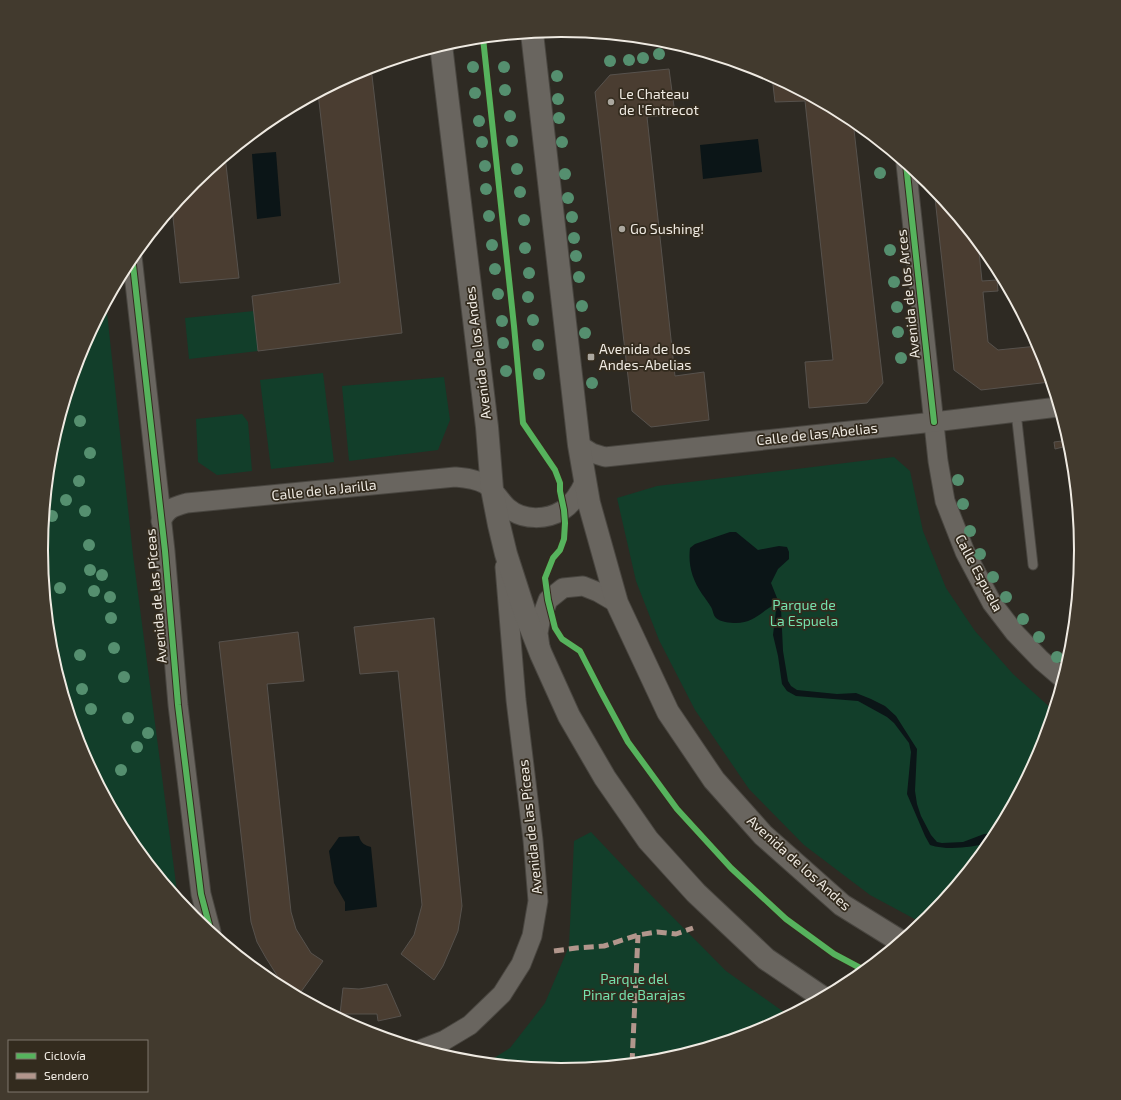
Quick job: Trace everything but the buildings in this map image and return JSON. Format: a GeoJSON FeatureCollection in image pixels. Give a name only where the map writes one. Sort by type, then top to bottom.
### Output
{"type":"FeatureCollection","features":[{"type":"Feature","properties":{"kind":"main road","name":"Avenida de los Andes"},"geometry":{"type":"LineString","coordinates":[[533,38],[579,446],[589,503],[617,604],[668,712],[714,780],[763,835],[842,905],[896,938]]}},
{"type":"Feature","properties":{"kind":"main road","name":"Avenida de los Andes"},"geometry":{"type":"LineString","coordinates":[[442,51],[487,427],[492,489],[506,554],[525,613],[541,654],[569,716],[605,778],[648,840],[696,893],[766,958],[817,994]]}},
{"type":"Feature","properties":{"kind":"street","name":"Avenida de los Arces"},"geometry":{"type":"LineString","coordinates":[[907,171],[934,422]]}},
{"type":"Feature","properties":{"kind":"street","name":"Avenida de las Píceas"},"geometry":{"type":"LineString","coordinates":[[133,266],[161,521],[178,705],[201,894],[209,923]]}},
{"type":"Feature","properties":{"kind":"street","name":"Calle de las Abelias"},"geometry":{"type":"LineString","coordinates":[[579,446],[592,453],[605,457],[934,422],[1053,408]]}},
{"type":"Feature","properties":{"kind":"street","name":"Calle Espuela"},"geometry":{"type":"LineString","coordinates":[[934,422],[938,461],[945,502],[964,552],[992,603],[1015,633],[1041,660],[1058,675]]}},
{"type":"Feature","properties":{"kind":"street","name":"Calle de la Jarilla"},"geometry":{"type":"LineString","coordinates":[[161,521],[166,512],[173,507],[187,503],[455,477],[484,483],[492,489]]}},
{"type":"Feature","properties":{"kind":"street"},"geometry":{"type":"LineString","coordinates":[[492,489],[509,509],[527,517],[538,518],[550,516],[564,510],[576,497],[586,481]]}},
{"type":"Feature","properties":{"kind":"street","name":"Avenida de las Píceas"},"geometry":{"type":"LineString","coordinates":[[429,1046],[445,1040],[470,1025],[502,994],[521,964],[532,936],[538,902],[533,840],[515,684],[505,570],[506,554]]}},
{"type":"Feature","properties":{"kind":"street","name":"Avenida de los Andes"},"geometry":{"type":"LineString","coordinates":[[541,654],[538,633],[540,622],[548,600],[563,588],[583,586],[598,592],[617,604]]}},
{"type":"Feature","properties":{"kind":"lane"},"geometry":{"type":"LineString","coordinates":[[1016,412],[1033,565]]}},
{"type":"Feature","properties":{"kind":"green space"},"geometry":{"type":"Polygon","coordinates":[[[107,310],[133,555],[177,890],[134,835],[100,777],[75,715],[65,683],[57,650],[52,617],[49,584],[49,516],[57,450],[75,385],[100,323],[107,310]]]}},
{"type":"Feature","properties":{"kind":"green space"},"geometry":{"type":"Polygon","coordinates":[[[254,311],[258,351],[189,359],[185,318],[254,311]]]}},
{"type":"Feature","properties":{"kind":"green space"},"geometry":{"type":"Polygon","coordinates":[[[323,373],[334,462],[271,469],[260,380],[323,373]]]}},
{"type":"Feature","properties":{"kind":"green space"},"geometry":{"type":"Polygon","coordinates":[[[444,377],[450,420],[438,450],[349,461],[342,386],[444,377]]]}},
{"type":"Feature","properties":{"kind":"green space"},"geometry":{"type":"Polygon","coordinates":[[[242,414],[248,422],[252,471],[217,475],[198,462],[196,419],[242,414]]]}},
{"type":"Feature","properties":{"kind":"green space","name":"Parque de La Espuela"},"geometry":{"type":"Polygon","coordinates":[[[894,457],[910,471],[923,531],[946,588],[975,631],[1013,674],[1049,706],[1021,777],[1005,807],[967,862],[946,888],[916,920],[870,895],[804,845],[749,789],[695,710],[659,640],[636,581],[617,498],[657,486],[894,457]]]}},
{"type":"Feature","properties":{"kind":"green space","name":"Parque del Pinar de Barajas"},"geometry":{"type":"Polygon","coordinates":[[[591,832],[726,971],[783,1012],[757,1024],[693,1046],[627,1059],[560,1063],[493,1059],[510,1048],[545,1003],[569,946],[574,841],[591,832]]]}},
{"type":"Feature","properties":{"kind":"shaded area"},"geometry":{"type":"Polygon","coordinates":[[[758,139],[762,172],[703,179],[700,145],[758,139]]]}},
{"type":"Feature","properties":{"kind":"shaded area"},"geometry":{"type":"Polygon","coordinates":[[[276,152],[281,216],[257,219],[252,154],[276,152]]]}},
{"type":"Feature","properties":{"kind":"shaded area"},"geometry":{"type":"Polygon","coordinates":[[[730,532],[736,532],[758,550],[779,546],[787,547],[789,559],[778,569],[771,583],[781,608],[783,651],[788,681],[791,686],[797,690],[837,694],[856,693],[885,706],[896,716],[917,749],[915,791],[917,804],[921,816],[931,835],[937,842],[942,843],[963,842],[988,834],[980,845],[952,848],[930,845],[907,794],[911,752],[909,743],[894,723],[887,717],[858,701],[796,696],[787,691],[782,684],[773,635],[776,610],[774,605],[752,619],[742,623],[725,622],[716,618],[693,577],[690,566],[690,548],[695,544],[730,532]]]}},
{"type":"Feature","properties":{"kind":"shaded area"},"geometry":{"type":"Polygon","coordinates":[[[359,836],[363,843],[371,847],[377,907],[345,911],[345,902],[334,883],[329,851],[339,837],[359,836]]]}},
{"type":"Feature","properties":{"kind":"marked path"},"geometry":{"type":"LineString","coordinates":[[554,951],[604,946],[638,935],[657,932],[676,934],[693,928]]}},
{"type":"Feature","properties":{"kind":"marked path"},"geometry":{"type":"LineString","coordinates":[[632,1058],[638,935]]}},
{"type":"Feature","properties":{"kind":"cycle path"},"geometry":{"type":"LineString","coordinates":[[484,43],[523,423],[555,470],[560,483],[564,510],[564,539],[560,550],[553,558],[545,578],[548,600],[555,628],[562,639],[580,651],[628,742],[677,809],[731,868],[786,919],[834,954],[859,967]]}},
{"type":"Feature","properties":{"kind":"cycle path"},"geometry":{"type":"LineString","coordinates":[[907,171],[934,422]]}},
{"type":"Feature","properties":{"kind":"cycle path"},"geometry":{"type":"LineString","coordinates":[[133,266],[165,551],[178,705],[201,894],[209,923]]}},
{"type":"Feature","properties":{"kind":"place","name":"Le Chateau de l'Entrecot"},"geometry":{"type":"Point","coordinates":[611,102]}},
{"type":"Feature","properties":{"kind":"place","name":"Go Sushing!"},"geometry":{"type":"Point","coordinates":[622,229]}},
{"type":"Feature","properties":{"kind":"place","name":"Avenida de los Andes-Abelias"},"geometry":{"type":"Point","coordinates":[591,357]}}]}
